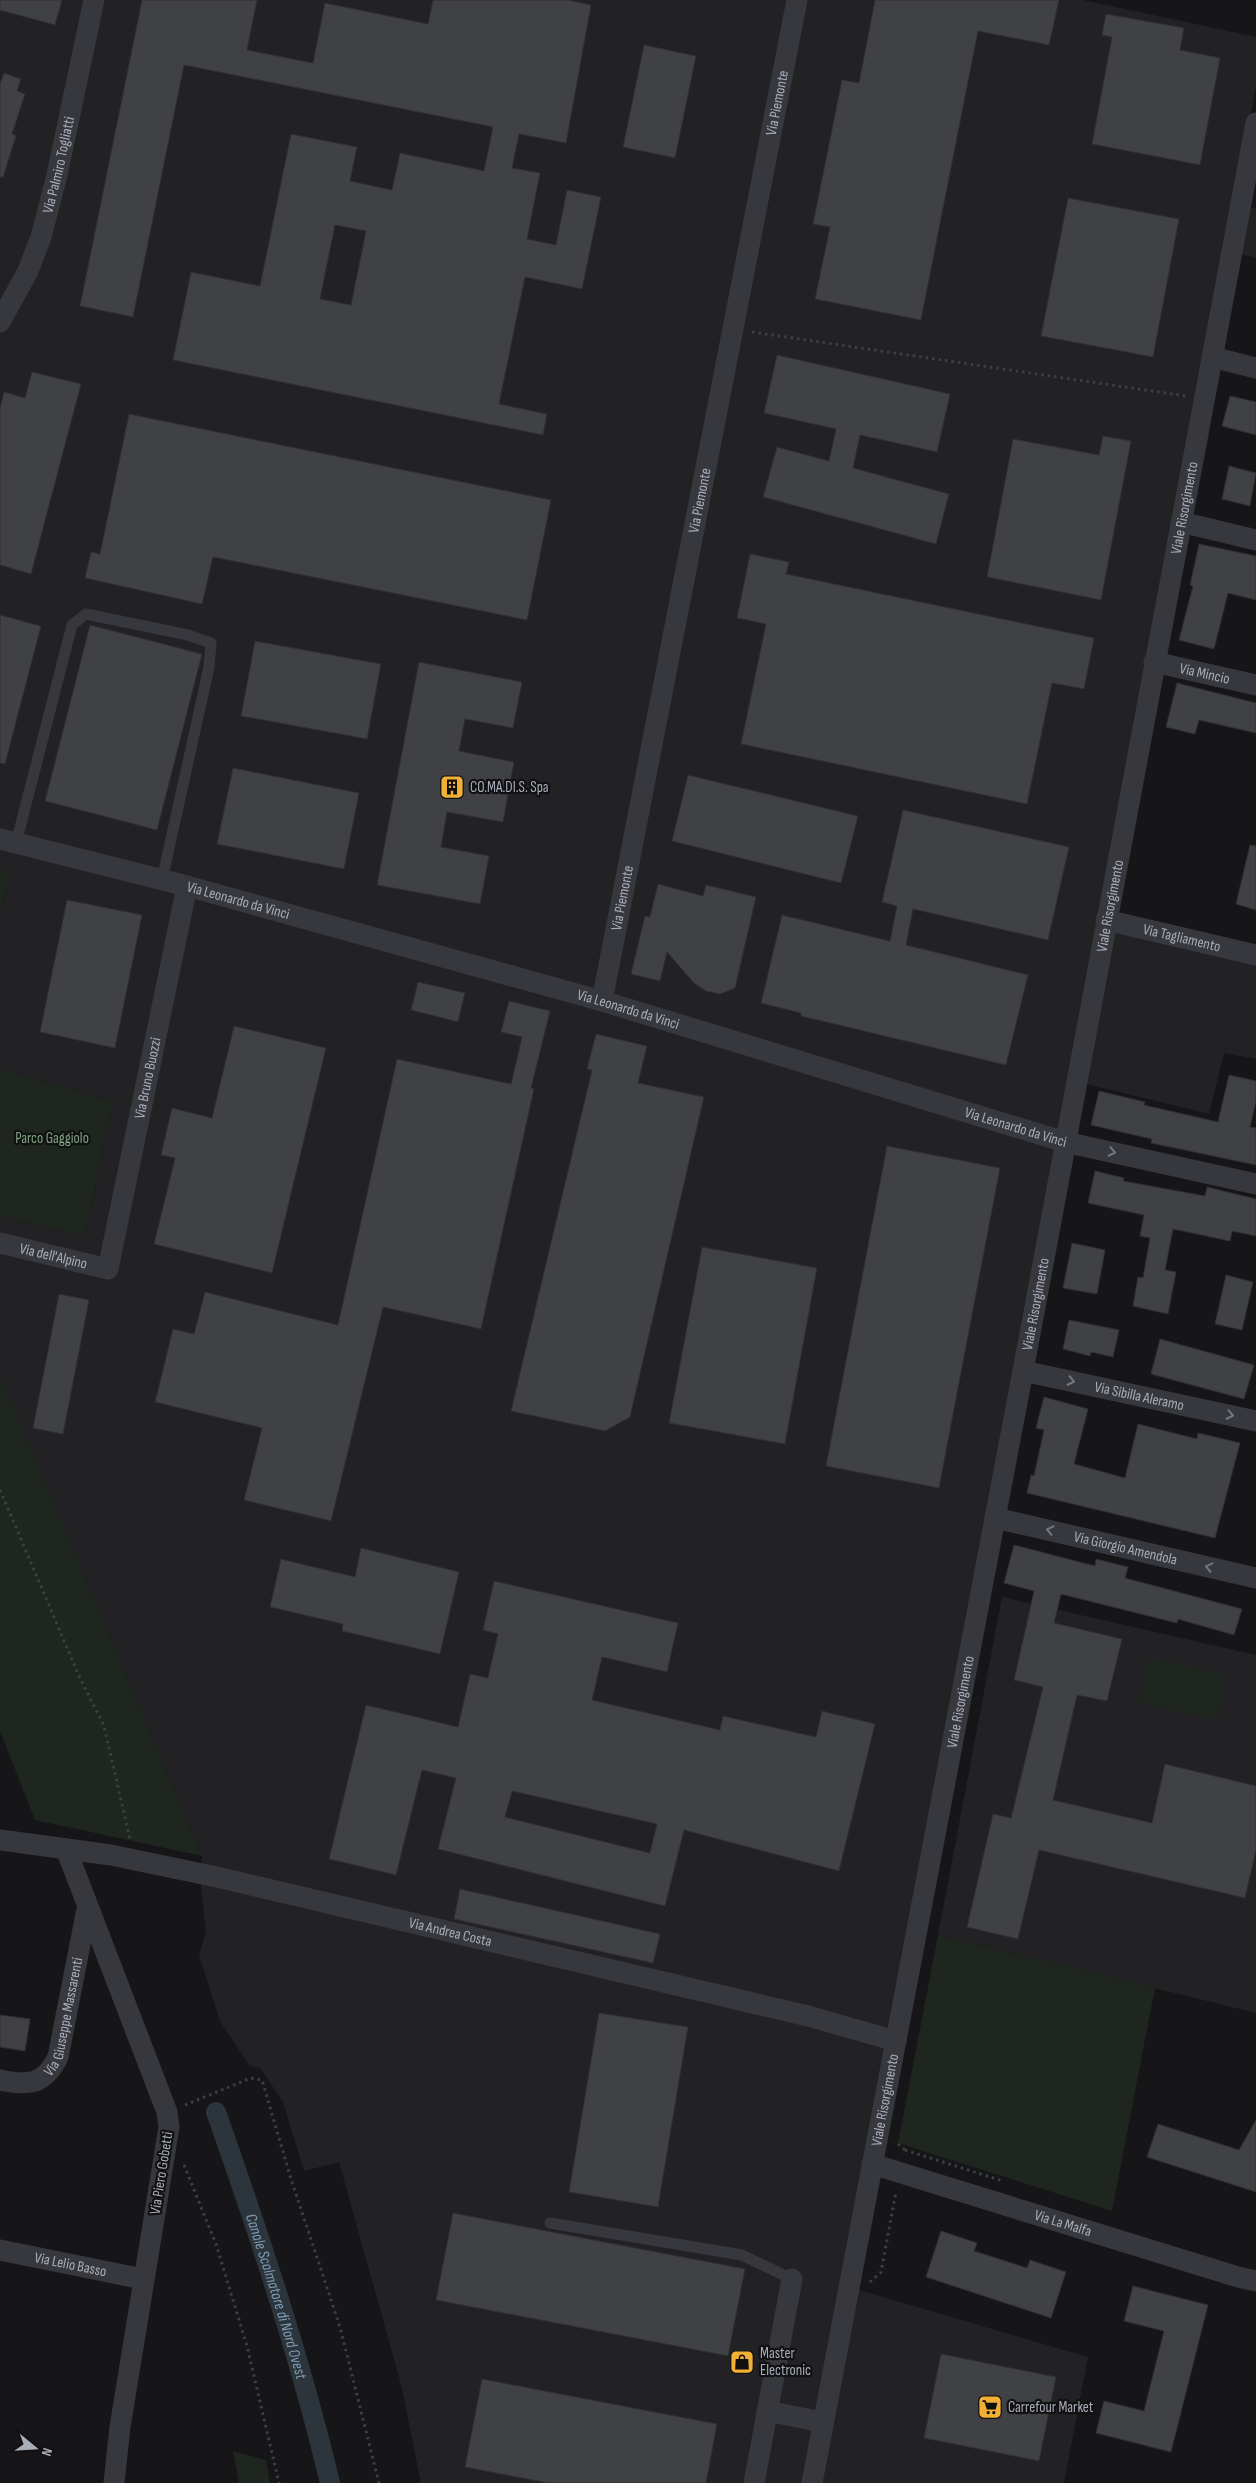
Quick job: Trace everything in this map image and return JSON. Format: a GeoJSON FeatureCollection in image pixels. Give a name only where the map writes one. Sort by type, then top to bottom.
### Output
{"type":"FeatureCollection","features":[{"type":"Feature","properties":{"kind":"street","name":"Via Palmiro Togliatti"},"geometry":{"type":"LineString","coordinates":[[0,322],[28,271],[41,237],[58,175],[94,0]]}},
{"type":"Feature","properties":{"kind":"street","name":"Via Piemonte"},"geometry":{"type":"LineString","coordinates":[[602,1001],[797,0]]}},
{"type":"Feature","properties":{"kind":"street","name":"Viale Risorgimento"},"geometry":{"type":"LineString","coordinates":[[812,2483],[822,2422],[1023,1370],[1256,123]]}},
{"type":"Feature","properties":{"kind":"street"},"geometry":{"type":"LineString","coordinates":[[1212,357],[1256,368]]}},
{"type":"Feature","properties":{"kind":"street"},"geometry":{"type":"LineString","coordinates":[[1180,522],[1256,540]]}},
{"type":"Feature","properties":{"kind":"street","name":"Via Mincio"},"geometry":{"type":"LineString","coordinates":[[1154,662],[1256,686]]}},
{"type":"Feature","properties":{"kind":"street","name":"Via Leonardo da Vinci"},"geometry":{"type":"LineString","coordinates":[[8,841],[186,886],[602,1001],[1065,1142],[1256,1184]]}},
{"type":"Feature","properties":{"kind":"street","name":"Via Bruno Buozzi"},"geometry":{"type":"LineString","coordinates":[[108,1269],[186,886]]}},
{"type":"Feature","properties":{"kind":"street","name":"Via Tagliamento"},"geometry":{"type":"LineString","coordinates":[[1106,920],[1256,955]]}},
{"type":"Feature","properties":{"kind":"street","name":"Via dell'Alpino"},"geometry":{"type":"LineString","coordinates":[[0,1243],[108,1269]]}},
{"type":"Feature","properties":{"kind":"street","name":"Via Sibilla Aleramo"},"geometry":{"type":"LineString","coordinates":[[1023,1370],[1256,1421]]}},
{"type":"Feature","properties":{"kind":"street","name":"Via Giorgio Amendola"},"geometry":{"type":"LineString","coordinates":[[995,1518],[1256,1578]]}},
{"type":"Feature","properties":{"kind":"street","name":"Via Andrea Costa"},"geometry":{"type":"LineString","coordinates":[[0,1840],[134,1860],[217,1877],[798,2014],[896,2041]]}},
{"type":"Feature","properties":{"kind":"street","name":"Via Piero Gobetti"},"geometry":{"type":"LineString","coordinates":[[66,1849],[166,2112],[169,2127],[120,2427],[114,2483]]}},
{"type":"Feature","properties":{"kind":"street","name":"Via Giuseppe Massarenti"},"geometry":{"type":"LineString","coordinates":[[0,2080],[30,2083],[43,2079],[52,2069],[58,2057],[88,1908]]}},
{"type":"Feature","properties":{"kind":"street","name":"Via La Malfa"},"geometry":{"type":"LineString","coordinates":[[872,2164],[1256,2281]]}},
{"type":"Feature","properties":{"kind":"street","name":"Via Lelio Basso"},"geometry":{"type":"LineString","coordinates":[[0,2250],[143,2279]]}},
{"type":"Feature","properties":{"kind":"street"},"geometry":{"type":"LineString","coordinates":[[754,2483],[792,2278]]}},
{"type":"Feature","properties":{"kind":"street"},"geometry":{"type":"LineString","coordinates":[[767,2411],[822,2422]]}},
{"type":"Feature","properties":{"kind":"lane"},"geometry":{"type":"LineString","coordinates":[[8,841],[72,625],[86,614],[188,635],[211,643],[210,667],[162,880]]}},
{"type":"Feature","properties":{"kind":"lane"},"geometry":{"type":"LineString","coordinates":[[550,2223],[742,2255],[792,2278]]}},
{"type":"Feature","properties":{"kind":"path"},"geometry":{"type":"LineString","coordinates":[[732,330],[1204,398]]}},
{"type":"Feature","properties":{"kind":"path"},"geometry":{"type":"LineString","coordinates":[[0,1490],[80,1678],[104,1726],[134,1860]]}},
{"type":"Feature","properties":{"kind":"path"},"geometry":{"type":"LineString","coordinates":[[166,2112],[251,2078],[262,2080],[291,2179],[340,2327],[379,2483]]}},
{"type":"Feature","properties":{"kind":"path"},"geometry":{"type":"LineString","coordinates":[[182,2161],[216,2244],[247,2346],[279,2483]]}},
{"type":"Feature","properties":{"kind":"shaded area"},"geometry":{"type":"Polygon","coordinates":[[[0,0],[1083,0],[1256,37],[1256,87],[1234,203],[1256,209],[1256,258],[1226,250],[807,2483],[421,2483],[402,2388],[339,2162],[304,2171],[283,2102],[261,2069],[249,2065],[220,2021],[199,1955],[206,1932],[201,1888],[202,1856],[0,1376],[0,1216],[85,1237],[113,1101],[0,1069],[0,913],[11,872],[0,869],[0,0]]]}},
{"type":"Feature","properties":{"kind":"shaded area"},"geometry":{"type":"Polygon","coordinates":[[[1107,925],[1256,960],[1256,1059],[1224,1053],[1209,1114],[1078,1082],[1107,925]]]}},
{"type":"Feature","properties":{"kind":"shaded area"},"geometry":{"type":"Polygon","coordinates":[[[1002,1597],[1256,1655],[1256,2013],[938,1935],[1002,1597]]]}},
{"type":"Feature","properties":{"kind":"shaded area"},"geometry":{"type":"Polygon","coordinates":[[[849,2287],[1088,2357],[1064,2483],[812,2483],[849,2287]]]}},
{"type":"Feature","properties":{"kind":"green space"},"geometry":{"type":"Polygon","coordinates":[[[0,869],[11,872],[0,913],[0,869]]]}},
{"type":"Feature","properties":{"kind":"green space","name":"Parco Gaggiolo"},"geometry":{"type":"Polygon","coordinates":[[[0,1069],[113,1101],[85,1237],[0,1216],[0,1069]]]}},
{"type":"Feature","properties":{"kind":"green space"},"geometry":{"type":"Polygon","coordinates":[[[0,1375],[202,1856],[35,1820],[0,1731],[0,1375]]]}},
{"type":"Feature","properties":{"kind":"green space"},"geometry":{"type":"Polygon","coordinates":[[[1148,1657],[1228,1675],[1217,1720],[1138,1702],[1148,1657]]]}},
{"type":"Feature","properties":{"kind":"green space"},"geometry":{"type":"Polygon","coordinates":[[[938,1935],[1155,1988],[1112,2211],[898,2143],[938,1935]]]}},
{"type":"Feature","properties":{"kind":"green space"},"geometry":{"type":"Polygon","coordinates":[[[233,2451],[266,2460],[270,2483],[239,2483],[233,2451]]]}},
{"type":"Feature","properties":{"kind":"building"},"geometry":{"type":"Polygon","coordinates":[[[0,0],[62,0],[55,25],[0,10],[0,0]]]}},
{"type":"Feature","properties":{"kind":"building"},"geometry":{"type":"Polygon","coordinates":[[[142,0],[257,0],[247,50],[313,63],[325,3],[428,24],[433,0],[568,0],[591,5],[566,143],[519,134],[512,168],[540,173],[527,239],[556,245],[567,190],[601,197],[582,289],[525,277],[499,404],[547,414],[543,435],[173,360],[191,272],[260,286],[291,134],[357,147],[350,181],[392,190],[400,153],[484,171],[493,127],[184,65],[133,317],[80,306],[142,0]],[[335,225],[320,299],[351,305],[366,231],[335,225]]]}},
{"type":"Feature","properties":{"kind":"building"},"geometry":{"type":"Polygon","coordinates":[[[875,0],[1059,0],[1049,45],[978,31],[921,320],[815,299],[830,227],[813,224],[842,80],[859,83],[875,0]]]}},
{"type":"Feature","properties":{"kind":"building"},"geometry":{"type":"Polygon","coordinates":[[[1106,14],[1184,28],[1180,50],[1220,58],[1200,165],[1092,144],[1112,37],[1102,35],[1106,14]]]}},
{"type":"Feature","properties":{"kind":"building"},"geometry":{"type":"Polygon","coordinates":[[[644,45],[696,56],[675,158],[623,147],[644,45]]]}},
{"type":"Feature","properties":{"kind":"building"},"geometry":{"type":"Polygon","coordinates":[[[4,73],[21,79],[17,91],[25,94],[12,134],[16,136],[3,177],[0,177],[0,84],[4,73]]]}},
{"type":"Feature","properties":{"kind":"building"},"geometry":{"type":"Polygon","coordinates":[[[1068,198],[1179,219],[1153,357],[1041,336],[1068,198]]]}},
{"type":"Feature","properties":{"kind":"building"},"geometry":{"type":"Polygon","coordinates":[[[777,355],[950,394],[937,452],[860,435],[853,468],[949,494],[936,544],[763,497],[777,447],[829,461],[836,429],[764,413],[777,355]]]}},
{"type":"Feature","properties":{"kind":"building"},"geometry":{"type":"Polygon","coordinates":[[[32,372],[81,384],[31,574],[0,565],[0,408],[4,392],[25,398],[32,372]]]}},
{"type":"Feature","properties":{"kind":"building"},"geometry":{"type":"Polygon","coordinates":[[[1230,396],[1256,402],[1256,435],[1222,426],[1230,396]]]}},
{"type":"Feature","properties":{"kind":"building"},"geometry":{"type":"Polygon","coordinates":[[[129,414],[551,500],[527,620],[213,557],[202,604],[85,578],[91,552],[100,554],[129,414]]]}},
{"type":"Feature","properties":{"kind":"building"},"geometry":{"type":"Polygon","coordinates":[[[1103,436],[1131,441],[1101,600],[987,577],[1013,439],[1099,455],[1103,436]]]}},
{"type":"Feature","properties":{"kind":"building"},"geometry":{"type":"Polygon","coordinates":[[[1229,466],[1256,473],[1250,506],[1222,499],[1229,466]]]}},
{"type":"Feature","properties":{"kind":"building"},"geometry":{"type":"Polygon","coordinates":[[[1199,544],[1256,556],[1256,600],[1228,593],[1214,649],[1179,640],[1193,586],[1190,585],[1199,544]]]}},
{"type":"Feature","properties":{"kind":"building"},"geometry":{"type":"Polygon","coordinates":[[[750,554],[789,562],[786,574],[1094,638],[1084,689],[1052,683],[1027,804],[741,744],[766,624],[737,618],[750,554]]]}},
{"type":"Feature","properties":{"kind":"building"},"geometry":{"type":"Polygon","coordinates":[[[0,615],[41,626],[5,764],[0,763],[0,615]]]}},
{"type":"Feature","properties":{"kind":"building"},"geometry":{"type":"Polygon","coordinates":[[[90,625],[202,654],[157,830],[45,801],[90,625]]]}},
{"type":"Feature","properties":{"kind":"building"},"geometry":{"type":"Polygon","coordinates":[[[255,641],[381,664],[367,739],[241,716],[255,641]]]}},
{"type":"Feature","properties":{"kind":"building","name":"CO.MA.DI.S. Spa"},"geometry":{"type":"Polygon","coordinates":[[[419,662],[522,682],[513,728],[465,719],[459,751],[514,762],[503,822],[447,812],[441,847],[489,856],[480,904],[377,885],[419,662]]]}},
{"type":"Feature","properties":{"kind":"building"},"geometry":{"type":"Polygon","coordinates":[[[1177,683],[1256,703],[1256,733],[1199,720],[1195,734],[1166,727],[1177,683]]]}},
{"type":"Feature","properties":{"kind":"building"},"geometry":{"type":"Polygon","coordinates":[[[233,768],[359,793],[344,869],[217,844],[233,768]]]}},
{"type":"Feature","properties":{"kind":"building"},"geometry":{"type":"Polygon","coordinates":[[[688,775],[858,816],[841,883],[672,841],[688,775]]]}},
{"type":"Feature","properties":{"kind":"building"},"geometry":{"type":"Polygon","coordinates":[[[903,810],[1069,847],[1048,940],[913,909],[906,945],[1028,975],[1006,1065],[801,1016],[801,1013],[761,1003],[782,915],[890,941],[897,906],[882,902],[903,810]]]}},
{"type":"Feature","properties":{"kind":"building"},"geometry":{"type":"Polygon","coordinates":[[[1250,845],[1256,846],[1256,910],[1236,904],[1250,845]]]}},
{"type":"Feature","properties":{"kind":"building"},"geometry":{"type":"Polygon","coordinates":[[[658,884],[703,896],[706,885],[756,897],[735,988],[720,994],[706,991],[694,983],[667,952],[660,981],[631,974],[645,916],[650,917],[658,884]]]}},
{"type":"Feature","properties":{"kind":"building"},"geometry":{"type":"Polygon","coordinates":[[[67,900],[142,915],[115,1048],[40,1032],[67,900]]]}},
{"type":"Feature","properties":{"kind":"building"},"geometry":{"type":"Polygon","coordinates":[[[418,982],[465,993],[458,1022],[411,1010],[418,982]]]}},
{"type":"Feature","properties":{"kind":"building"},"geometry":{"type":"Polygon","coordinates":[[[509,1001],[550,1011],[531,1088],[534,1089],[481,1329],[383,1307],[331,1521],[244,1500],[262,1428],[155,1402],[173,1329],[194,1334],[205,1292],[338,1325],[397,1059],[511,1084],[522,1037],[501,1032],[509,1001]]]}},
{"type":"Feature","properties":{"kind":"building"},"geometry":{"type":"Polygon","coordinates":[[[234,1026],[326,1048],[272,1273],[154,1244],[175,1158],[161,1155],[172,1108],[212,1118],[234,1026]]]}},
{"type":"Feature","properties":{"kind":"building"},"geometry":{"type":"Polygon","coordinates":[[[596,1034],[647,1046],[638,1083],[704,1097],[630,1417],[605,1431],[511,1411],[592,1070],[587,1069],[596,1034]]]}},
{"type":"Feature","properties":{"kind":"building"},"geometry":{"type":"Polygon","coordinates":[[[1229,1075],[1256,1081],[1256,1101],[1250,1127],[1256,1128],[1256,1165],[1151,1143],[1152,1139],[1091,1125],[1099,1091],[1145,1102],[1144,1105],[1218,1122],[1229,1075]]]}},
{"type":"Feature","properties":{"kind":"building"},"geometry":{"type":"Polygon","coordinates":[[[887,1146],[1000,1168],[939,1488],[826,1466],[887,1146]]]}},
{"type":"Feature","properties":{"kind":"building"},"geometry":{"type":"Polygon","coordinates":[[[1095,1171],[1124,1178],[1123,1181],[1205,1196],[1207,1187],[1256,1199],[1256,1236],[1232,1231],[1230,1241],[1173,1229],[1165,1270],[1176,1272],[1168,1314],[1133,1306],[1138,1277],[1143,1278],[1150,1238],[1140,1236],[1144,1215],[1088,1203],[1095,1171]]]}},
{"type":"Feature","properties":{"kind":"building"},"geometry":{"type":"Polygon","coordinates":[[[1072,1243],[1105,1250],[1097,1294],[1063,1288],[1072,1243]]]}},
{"type":"Feature","properties":{"kind":"building"},"geometry":{"type":"Polygon","coordinates":[[[702,1247],[817,1268],[785,1444],[669,1423],[702,1247]]]}},
{"type":"Feature","properties":{"kind":"building"},"geometry":{"type":"Polygon","coordinates":[[[1226,1275],[1253,1282],[1242,1330],[1215,1324],[1226,1275]]]}},
{"type":"Feature","properties":{"kind":"building"},"geometry":{"type":"Polygon","coordinates":[[[59,1294],[89,1300],[63,1434],[33,1428],[59,1294]]]}},
{"type":"Feature","properties":{"kind":"building"},"geometry":{"type":"Polygon","coordinates":[[[1069,1320],[1119,1330],[1113,1357],[1091,1352],[1090,1356],[1063,1349],[1069,1320]]]}},
{"type":"Feature","properties":{"kind":"building"},"geometry":{"type":"Polygon","coordinates":[[[1160,1339],[1254,1365],[1244,1399],[1151,1374],[1160,1339]]]}},
{"type":"Feature","properties":{"kind":"building"},"geometry":{"type":"Polygon","coordinates":[[[1044,1397],[1088,1409],[1074,1464],[1125,1478],[1138,1424],[1197,1439],[1198,1433],[1240,1443],[1215,1538],[1027,1493],[1031,1475],[1034,1476],[1044,1430],[1036,1428],[1044,1397]]]}},
{"type":"Feature","properties":{"kind":"building"},"geometry":{"type":"Polygon","coordinates":[[[1014,1545],[1095,1566],[1096,1559],[1128,1567],[1125,1578],[1242,1609],[1234,1635],[1178,1619],[1177,1623],[1061,1594],[1054,1623],[1122,1639],[1107,1701],[1077,1695],[1053,1800],[1152,1823],[1165,1764],[1256,1786],[1256,1850],[1245,1898],[1039,1850],[1018,1939],[967,1927],[993,1814],[1011,1818],[1043,1687],[1014,1680],[1034,1591],[1004,1583],[1014,1545]]]}},
{"type":"Feature","properties":{"kind":"building"},"geometry":{"type":"Polygon","coordinates":[[[361,1548],[459,1572],[440,1654],[342,1631],[343,1624],[270,1607],[281,1559],[355,1577],[361,1548]]]}},
{"type":"Feature","properties":{"kind":"building"},"geometry":{"type":"Polygon","coordinates":[[[494,1581],[678,1623],[667,1672],[602,1657],[592,1700],[720,1730],[723,1716],[816,1737],[822,1711],[875,1724],[839,1871],[684,1830],[665,1906],[438,1849],[456,1778],[422,1770],[396,1875],[329,1859],[366,1705],[458,1727],[470,1674],[488,1678],[498,1634],[483,1630],[494,1581]],[[512,1791],[505,1817],[650,1853],[657,1824],[512,1791]]]}},
{"type":"Feature","properties":{"kind":"building"},"geometry":{"type":"Polygon","coordinates":[[[460,1889],[660,1934],[653,1963],[454,1919],[460,1889]]]}},
{"type":"Feature","properties":{"kind":"building"},"geometry":{"type":"Polygon","coordinates":[[[599,2013],[688,2027],[658,2207],[569,2192],[599,2013]]]}},
{"type":"Feature","properties":{"kind":"building"},"geometry":{"type":"Polygon","coordinates":[[[0,2015],[30,2019],[25,2051],[0,2047],[0,2015]]]}},
{"type":"Feature","properties":{"kind":"building"},"geometry":{"type":"Polygon","coordinates":[[[1256,2120],[1256,2192],[1147,2157],[1158,2124],[1239,2150],[1256,2120]]]}},
{"type":"Feature","properties":{"kind":"building"},"geometry":{"type":"Polygon","coordinates":[[[453,2213],[745,2269],[728,2356],[436,2300],[453,2213]]]}},
{"type":"Feature","properties":{"kind":"building"},"geometry":{"type":"Polygon","coordinates":[[[941,2231],[977,2243],[974,2251],[1027,2268],[1030,2260],[1066,2272],[1051,2318],[926,2277],[941,2231]]]}},
{"type":"Feature","properties":{"kind":"building"},"geometry":{"type":"Polygon","coordinates":[[[1133,2286],[1208,2305],[1171,2452],[1096,2433],[1104,2401],[1144,2411],[1164,2331],[1124,2321],[1133,2286]]]}},
{"type":"Feature","properties":{"kind":"building","name":"Carrefour Market"},"geometry":{"type":"Polygon","coordinates":[[[941,2354],[1056,2377],[1039,2461],[924,2438],[941,2354]]]}},
{"type":"Feature","properties":{"kind":"building"},"geometry":{"type":"Polygon","coordinates":[[[482,2379],[717,2424],[706,2483],[548,2483],[465,2467],[482,2379]]]}},
{"type":"Feature","properties":{"kind":"waterway","name":"Canale Scolmatore di Nord Ovest"},"geometry":{"type":"LineString","coordinates":[[216,2112],[278,2296],[306,2389],[330,2483]]}},
{"type":"Feature","properties":{"kind":"place","name":"CO.MA.DI.S. Spa"},"geometry":{"type":"Point","coordinates":[452,787]}},
{"type":"Feature","properties":{"kind":"place","name":"Master Electronic"},"geometry":{"type":"Point","coordinates":[742,2362]}},
{"type":"Feature","properties":{"kind":"place","name":"Carrefour Market"},"geometry":{"type":"Point","coordinates":[990,2407]}}]}
